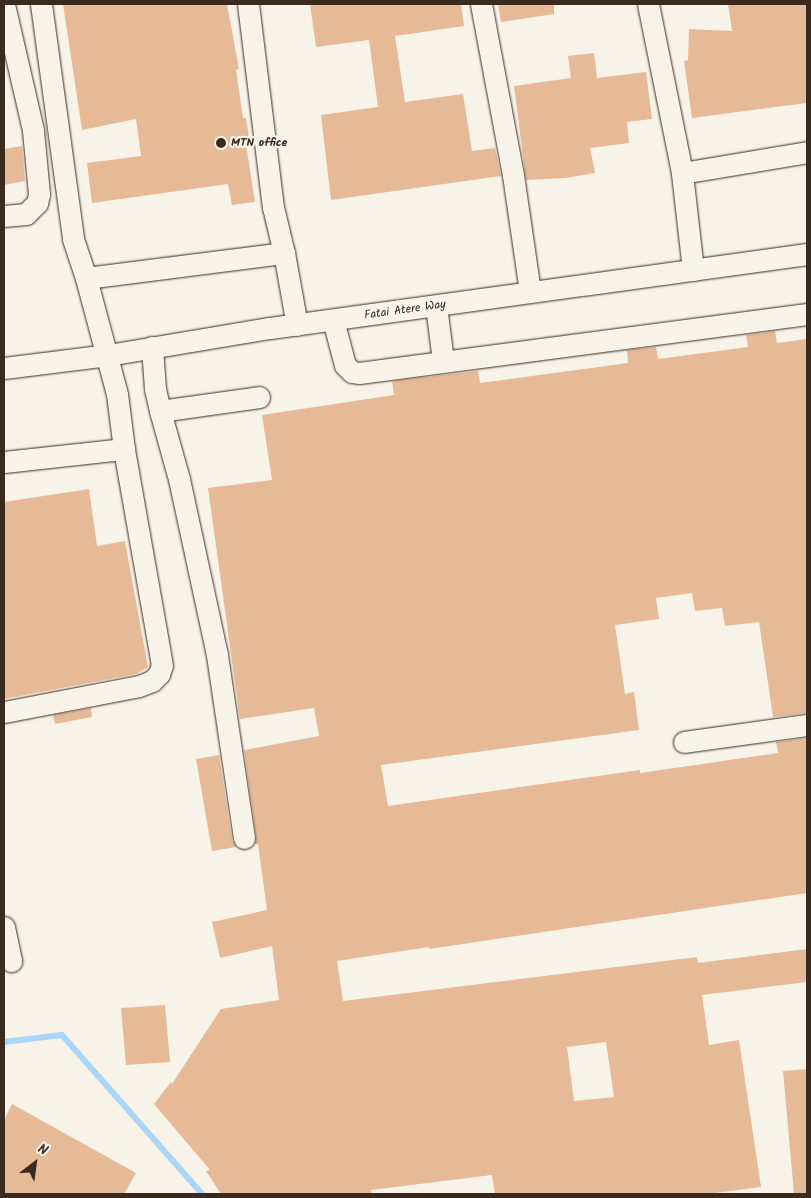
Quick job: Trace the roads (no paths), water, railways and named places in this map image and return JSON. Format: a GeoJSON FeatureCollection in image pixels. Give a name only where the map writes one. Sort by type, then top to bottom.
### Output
{"type":"FeatureCollection","features":[{"type":"Feature","properties":{"kind":"street"},"geometry":{"type":"LineString","coordinates":[[4,4],[33,130],[39,194],[37,203],[26,214],[4,216]]}},
{"type":"Feature","properties":{"kind":"street"},"geometry":{"type":"LineString","coordinates":[[4,712],[139,686],[152,681],[159,674],[162,666],[124,449],[117,394],[108,355],[73,239],[40,4]]}},
{"type":"Feature","properties":{"kind":"street"},"geometry":{"type":"LineString","coordinates":[[248,4],[273,207],[284,253],[296,325]]}},
{"type":"Feature","properties":{"kind":"street"},"geometry":{"type":"LineString","coordinates":[[481,4],[513,175],[530,292]]}},
{"type":"Feature","properties":{"kind":"street"},"geometry":{"type":"LineString","coordinates":[[648,4],[682,174],[693,270]]}},
{"type":"Feature","properties":{"kind":"street"},"geometry":{"type":"LineString","coordinates":[[682,174],[807,152]]}},
{"type":"Feature","properties":{"kind":"street"},"geometry":{"type":"LineString","coordinates":[[86,278],[284,253]]}},
{"type":"Feature","properties":{"kind":"street","name":"Fatai Atere Way"},"geometry":{"type":"LineString","coordinates":[[4,368],[108,355],[296,325],[807,254]]}},
{"type":"Feature","properties":{"kind":"street"},"geometry":{"type":"LineString","coordinates":[[436,306],[443,361]]}},
{"type":"Feature","properties":{"kind":"street"},"geometry":{"type":"LineString","coordinates":[[333,320],[345,365],[352,372],[807,314]]}},
{"type":"Feature","properties":{"kind":"street"},"geometry":{"type":"LineString","coordinates":[[152,347],[155,389],[178,479],[217,655],[244,838]]}},
{"type":"Feature","properties":{"kind":"street"},"geometry":{"type":"LineString","coordinates":[[160,411],[259,397]]}},
{"type":"Feature","properties":{"kind":"street"},"geometry":{"type":"LineString","coordinates":[[4,462],[124,449]]}},
{"type":"Feature","properties":{"kind":"street"},"geometry":{"type":"LineString","coordinates":[[684,742],[807,726]]}},
{"type":"Feature","properties":{"kind":"street"},"geometry":{"type":"LineString","coordinates":[[4,927],[11,961]]}},
{"type":"Feature","properties":{"kind":"waterway"},"geometry":{"type":"LineString","coordinates":[[4,1042],[62,1035],[202,1194]]}},
{"type":"Feature","properties":{"kind":"place","name":"MTN office"},"geometry":{"type":"Point","coordinates":[221,143]}}]}
